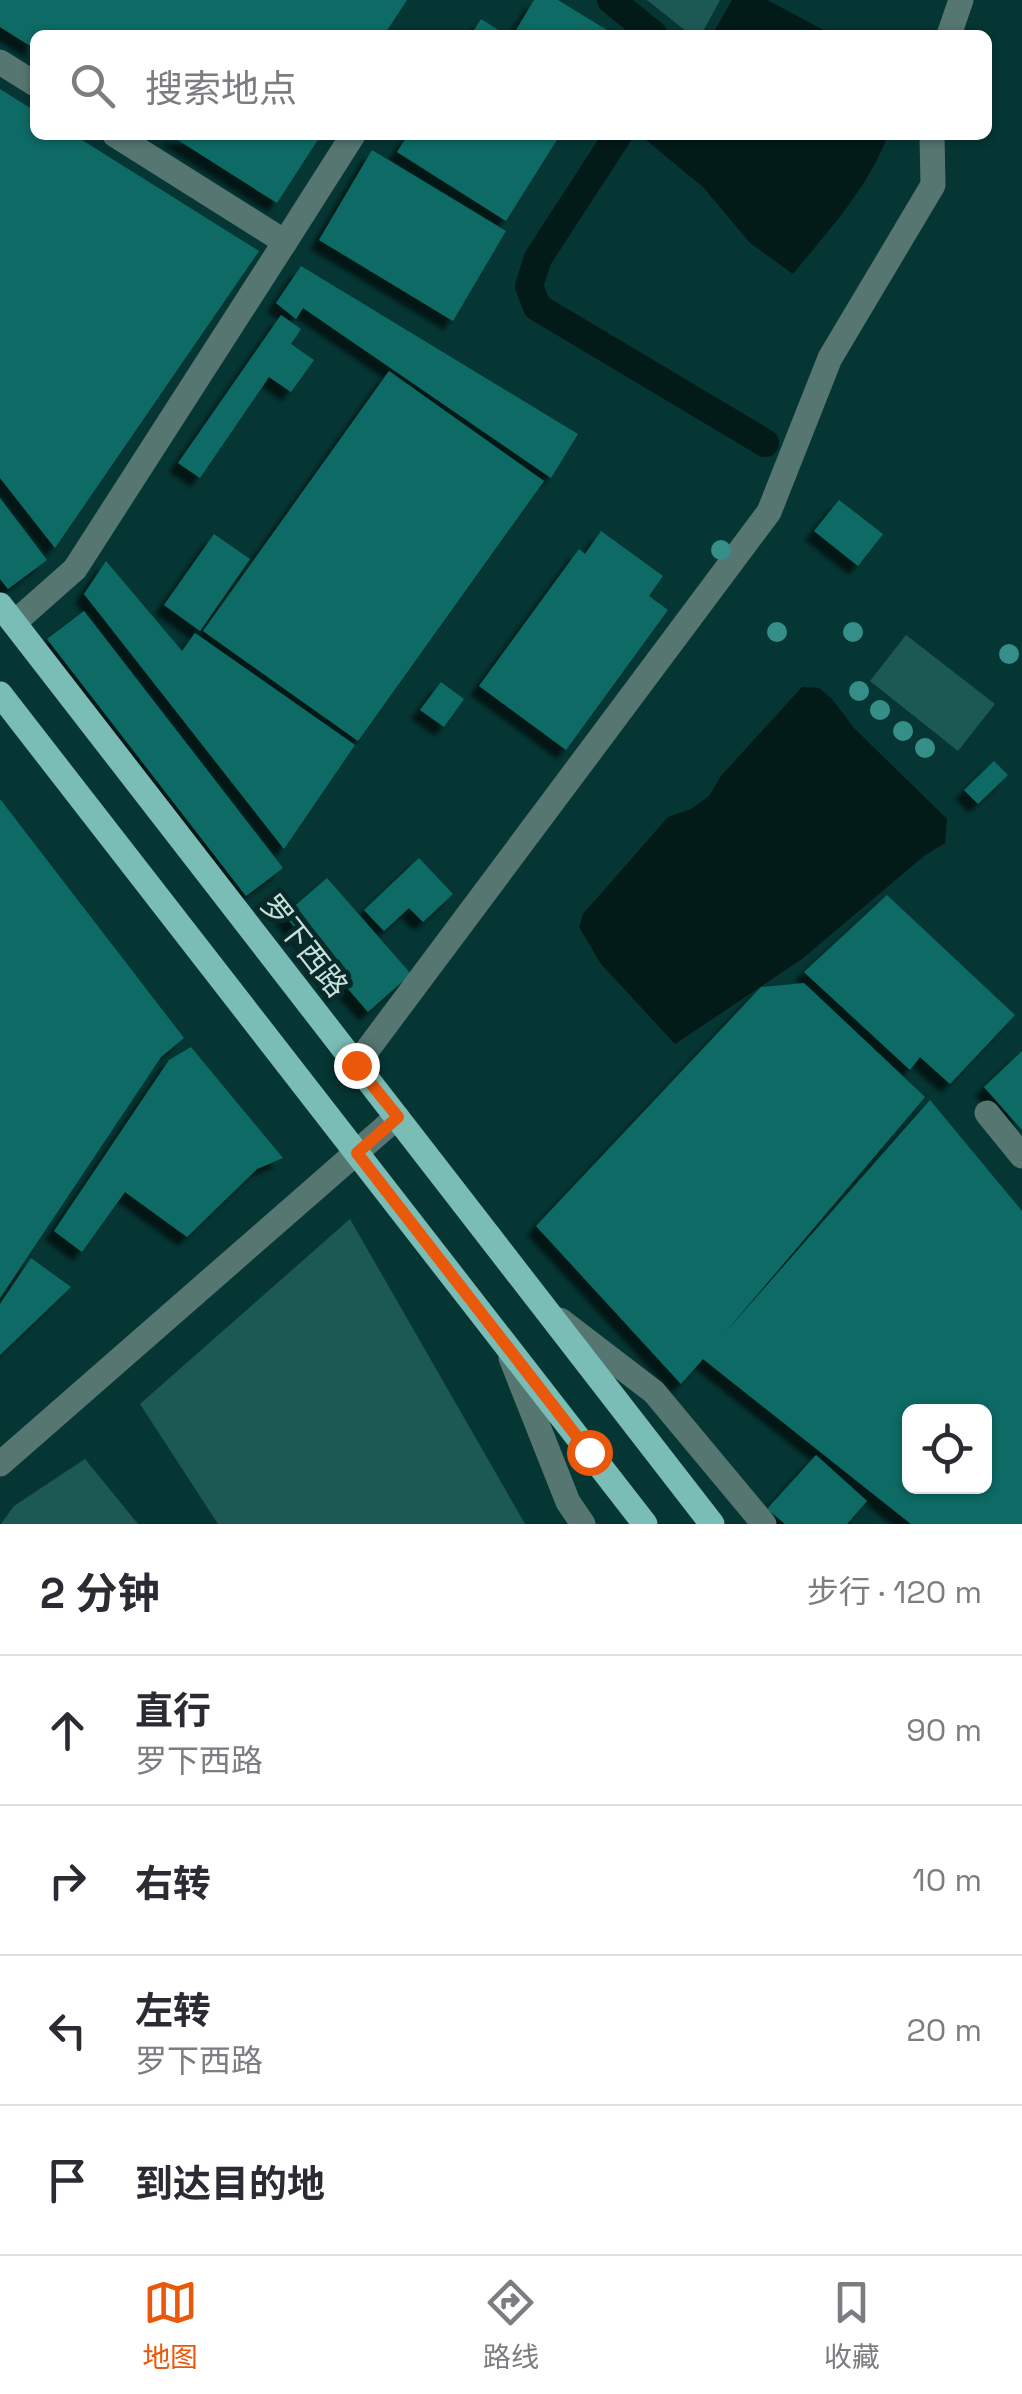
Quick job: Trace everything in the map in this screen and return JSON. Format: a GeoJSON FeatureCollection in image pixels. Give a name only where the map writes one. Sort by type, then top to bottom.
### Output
{"type":"FeatureCollection","features":[{"type":"Feature","properties":{"kind":"main road","name":"罗下西路"},"geometry":{"type":"LineString","coordinates":[[7,614],[712,1524]]}},
{"type":"Feature","properties":{"kind":"main road"},"geometry":{"type":"LineString","coordinates":[[0,694],[645,1524]]}},
{"type":"Feature","properties":{"kind":"street"},"geometry":{"type":"LineString","coordinates":[[951,30],[960,0]]}},
{"type":"Feature","properties":{"kind":"street"},"geometry":{"type":"LineString","coordinates":[[0,62],[30,81]]}},
{"type":"Feature","properties":{"kind":"street"},"geometry":{"type":"LineString","coordinates":[[123,140],[285,242]]}},
{"type":"Feature","properties":{"kind":"street"},"geometry":{"type":"LineString","coordinates":[[7,614],[75,569],[350,140]]}},
{"type":"Feature","properties":{"kind":"street"},"geometry":{"type":"LineString","coordinates":[[356,1065],[769,512],[830,358],[933,185],[932,140]]}},
{"type":"Feature","properties":{"kind":"street"},"geometry":{"type":"LineString","coordinates":[[987,1114],[1022,1156]]}},
{"type":"Feature","properties":{"kind":"street"},"geometry":{"type":"LineString","coordinates":[[0,1464],[398,1117]]}},
{"type":"Feature","properties":{"kind":"street"},"geometry":{"type":"LineString","coordinates":[[545,1308],[654,1392],[764,1524]]}},
{"type":"Feature","properties":{"kind":"street"},"geometry":{"type":"LineString","coordinates":[[505,1344],[568,1502],[584,1524]]}},
{"type":"Feature","properties":{"kind":"green space"},"geometry":{"type":"Polygon","coordinates":[[[647,0],[720,0],[704,30],[685,30],[647,0]]]}},
{"type":"Feature","properties":{"kind":"green space"},"geometry":{"type":"Polygon","coordinates":[[[906,635],[995,704],[958,751],[870,681],[906,635]]]}},
{"type":"Feature","properties":{"kind":"green space"},"geometry":{"type":"Polygon","coordinates":[[[350,1219],[525,1524],[218,1524],[140,1404],[350,1219]]]}},
{"type":"Feature","properties":{"kind":"green space"},"geometry":{"type":"Polygon","coordinates":[[[85,1459],[138,1524],[1,1524],[14,1506],[85,1459]]]}},
{"type":"Feature","properties":{"kind":"water"},"geometry":{"type":"Polygon","coordinates":[[[732,0],[767,0],[824,30],[715,30],[732,0]]]}},
{"type":"Feature","properties":{"kind":"water"},"geometry":{"type":"Polygon","coordinates":[[[646,140],[886,140],[859,191],[793,274],[750,243],[703,187],[646,140]]]}},
{"type":"Feature","properties":{"kind":"water"},"geometry":{"type":"Polygon","coordinates":[[[802,687],[819,688],[832,699],[854,728],[947,819],[945,843],[924,856],[802,959],[675,1044],[601,964],[579,927],[583,914],[668,817],[691,809],[709,796],[721,776],[802,687]]]}},
{"type":"Feature","properties":{"kind":"building"},"geometry":{"type":"Polygon","coordinates":[[[0,0],[407,0],[387,30],[30,30],[30,46],[0,27],[0,0]]]}},
{"type":"Feature","properties":{"kind":"building"},"geometry":{"type":"Polygon","coordinates":[[[534,0],[558,0],[607,30],[516,30],[534,0]]]}},
{"type":"Feature","properties":{"kind":"building"},"geometry":{"type":"Polygon","coordinates":[[[481,19],[498,30],[474,30],[481,19]]]}},
{"type":"Feature","properties":{"kind":"building"},"geometry":{"type":"Polygon","coordinates":[[[0,89],[30,108],[30,140],[82,140],[259,251],[55,548],[0,478],[0,89]]]}},
{"type":"Feature","properties":{"kind":"building"},"geometry":{"type":"Polygon","coordinates":[[[178,140],[318,140],[277,203],[178,140]]]}},
{"type":"Feature","properties":{"kind":"building"},"geometry":{"type":"Polygon","coordinates":[[[405,140],[557,140],[506,221],[397,152],[405,140]]]}},
{"type":"Feature","properties":{"kind":"building"},"geometry":{"type":"Polygon","coordinates":[[[372,150],[506,231],[453,321],[319,240],[372,150]]]}},
{"type":"Feature","properties":{"kind":"building"},"geometry":{"type":"Polygon","coordinates":[[[301,266],[578,434],[551,478],[303,308],[296,319],[276,303],[301,266]]]}},
{"type":"Feature","properties":{"kind":"building"},"geometry":{"type":"Polygon","coordinates":[[[281,315],[301,329],[291,344],[314,360],[291,392],[269,377],[200,478],[178,463],[281,315]]]}},
{"type":"Feature","properties":{"kind":"building"},"geometry":{"type":"Polygon","coordinates":[[[389,371],[544,481],[358,741],[203,631],[389,371]]]}},
{"type":"Feature","properties":{"kind":"building"},"geometry":{"type":"Polygon","coordinates":[[[0,498],[47,560],[8,589],[0,579],[0,498]]]}},
{"type":"Feature","properties":{"kind":"building"},"geometry":{"type":"Polygon","coordinates":[[[839,500],[883,534],[858,566],[814,531],[839,500]]]}},
{"type":"Feature","properties":{"kind":"building"},"geometry":{"type":"Polygon","coordinates":[[[601,531],[663,576],[649,596],[668,610],[566,750],[479,686],[579,549],[585,554],[601,531]]]}},
{"type":"Feature","properties":{"kind":"building"},"geometry":{"type":"Polygon","coordinates":[[[214,534],[250,559],[200,631],[164,605],[214,534]]]}},
{"type":"Feature","properties":{"kind":"building"},"geometry":{"type":"Polygon","coordinates":[[[106,561],[182,651],[195,633],[355,745],[284,849],[84,594],[106,561]]]}},
{"type":"Feature","properties":{"kind":"building"},"geometry":{"type":"Polygon","coordinates":[[[84,611],[283,868],[246,896],[47,639],[84,611]]]}},
{"type":"Feature","properties":{"kind":"building"},"geometry":{"type":"Polygon","coordinates":[[[441,682],[464,699],[444,727],[420,710],[441,682]]]}},
{"type":"Feature","properties":{"kind":"building"},"geometry":{"type":"Polygon","coordinates":[[[994,761],[1008,775],[978,804],[964,790],[994,761]]]}},
{"type":"Feature","properties":{"kind":"building"},"geometry":{"type":"Polygon","coordinates":[[[0,799],[184,1038],[161,1057],[0,1298],[0,799]]]}},
{"type":"Feature","properties":{"kind":"building"},"geometry":{"type":"Polygon","coordinates":[[[419,858],[453,894],[423,922],[409,908],[384,931],[364,910],[419,858]]]}},
{"type":"Feature","properties":{"kind":"building"},"geometry":{"type":"Polygon","coordinates":[[[327,878],[411,974],[368,1012],[284,915],[327,878]]]}},
{"type":"Feature","properties":{"kind":"building"},"geometry":{"type":"Polygon","coordinates":[[[887,895],[1015,1015],[950,1084],[920,1057],[910,1070],[804,972],[887,895]]]}},
{"type":"Feature","properties":{"kind":"building"},"geometry":{"type":"Polygon","coordinates":[[[804,983],[925,1097],[723,1335],[930,1100],[1022,1211],[1022,1524],[911,1524],[703,1359],[681,1384],[536,1226],[761,987],[804,983]]]}},
{"type":"Feature","properties":{"kind":"building"},"geometry":{"type":"Polygon","coordinates":[[[191,1047],[283,1158],[257,1169],[187,1237],[125,1192],[82,1252],[54,1231],[169,1060],[191,1047]]]}},
{"type":"Feature","properties":{"kind":"building"},"geometry":{"type":"Polygon","coordinates":[[[1022,1051],[1022,1130],[984,1087],[1022,1051]]]}},
{"type":"Feature","properties":{"kind":"building"},"geometry":{"type":"Polygon","coordinates":[[[31,1258],[71,1287],[0,1355],[0,1304],[31,1258]]]}},
{"type":"Feature","properties":{"kind":"building"},"geometry":{"type":"Polygon","coordinates":[[[816,1455],[867,1501],[847,1524],[785,1524],[767,1509],[816,1455]]]}},
{"type":"Feature","properties":{"kind":"waterway"},"geometry":{"type":"LineString","coordinates":[[611,0],[648,30]]}},
{"type":"Feature","properties":{"kind":"waterway"},"geometry":{"type":"LineString","coordinates":[[615,140],[538,258],[529,286],[537,307],[765,443]]}},
{"type":"Feature","properties":{"kind":"route"},"geometry":{"type":"LineString","coordinates":[[356,1065],[398,1117],[357,1153],[589,1452]]}}]}
